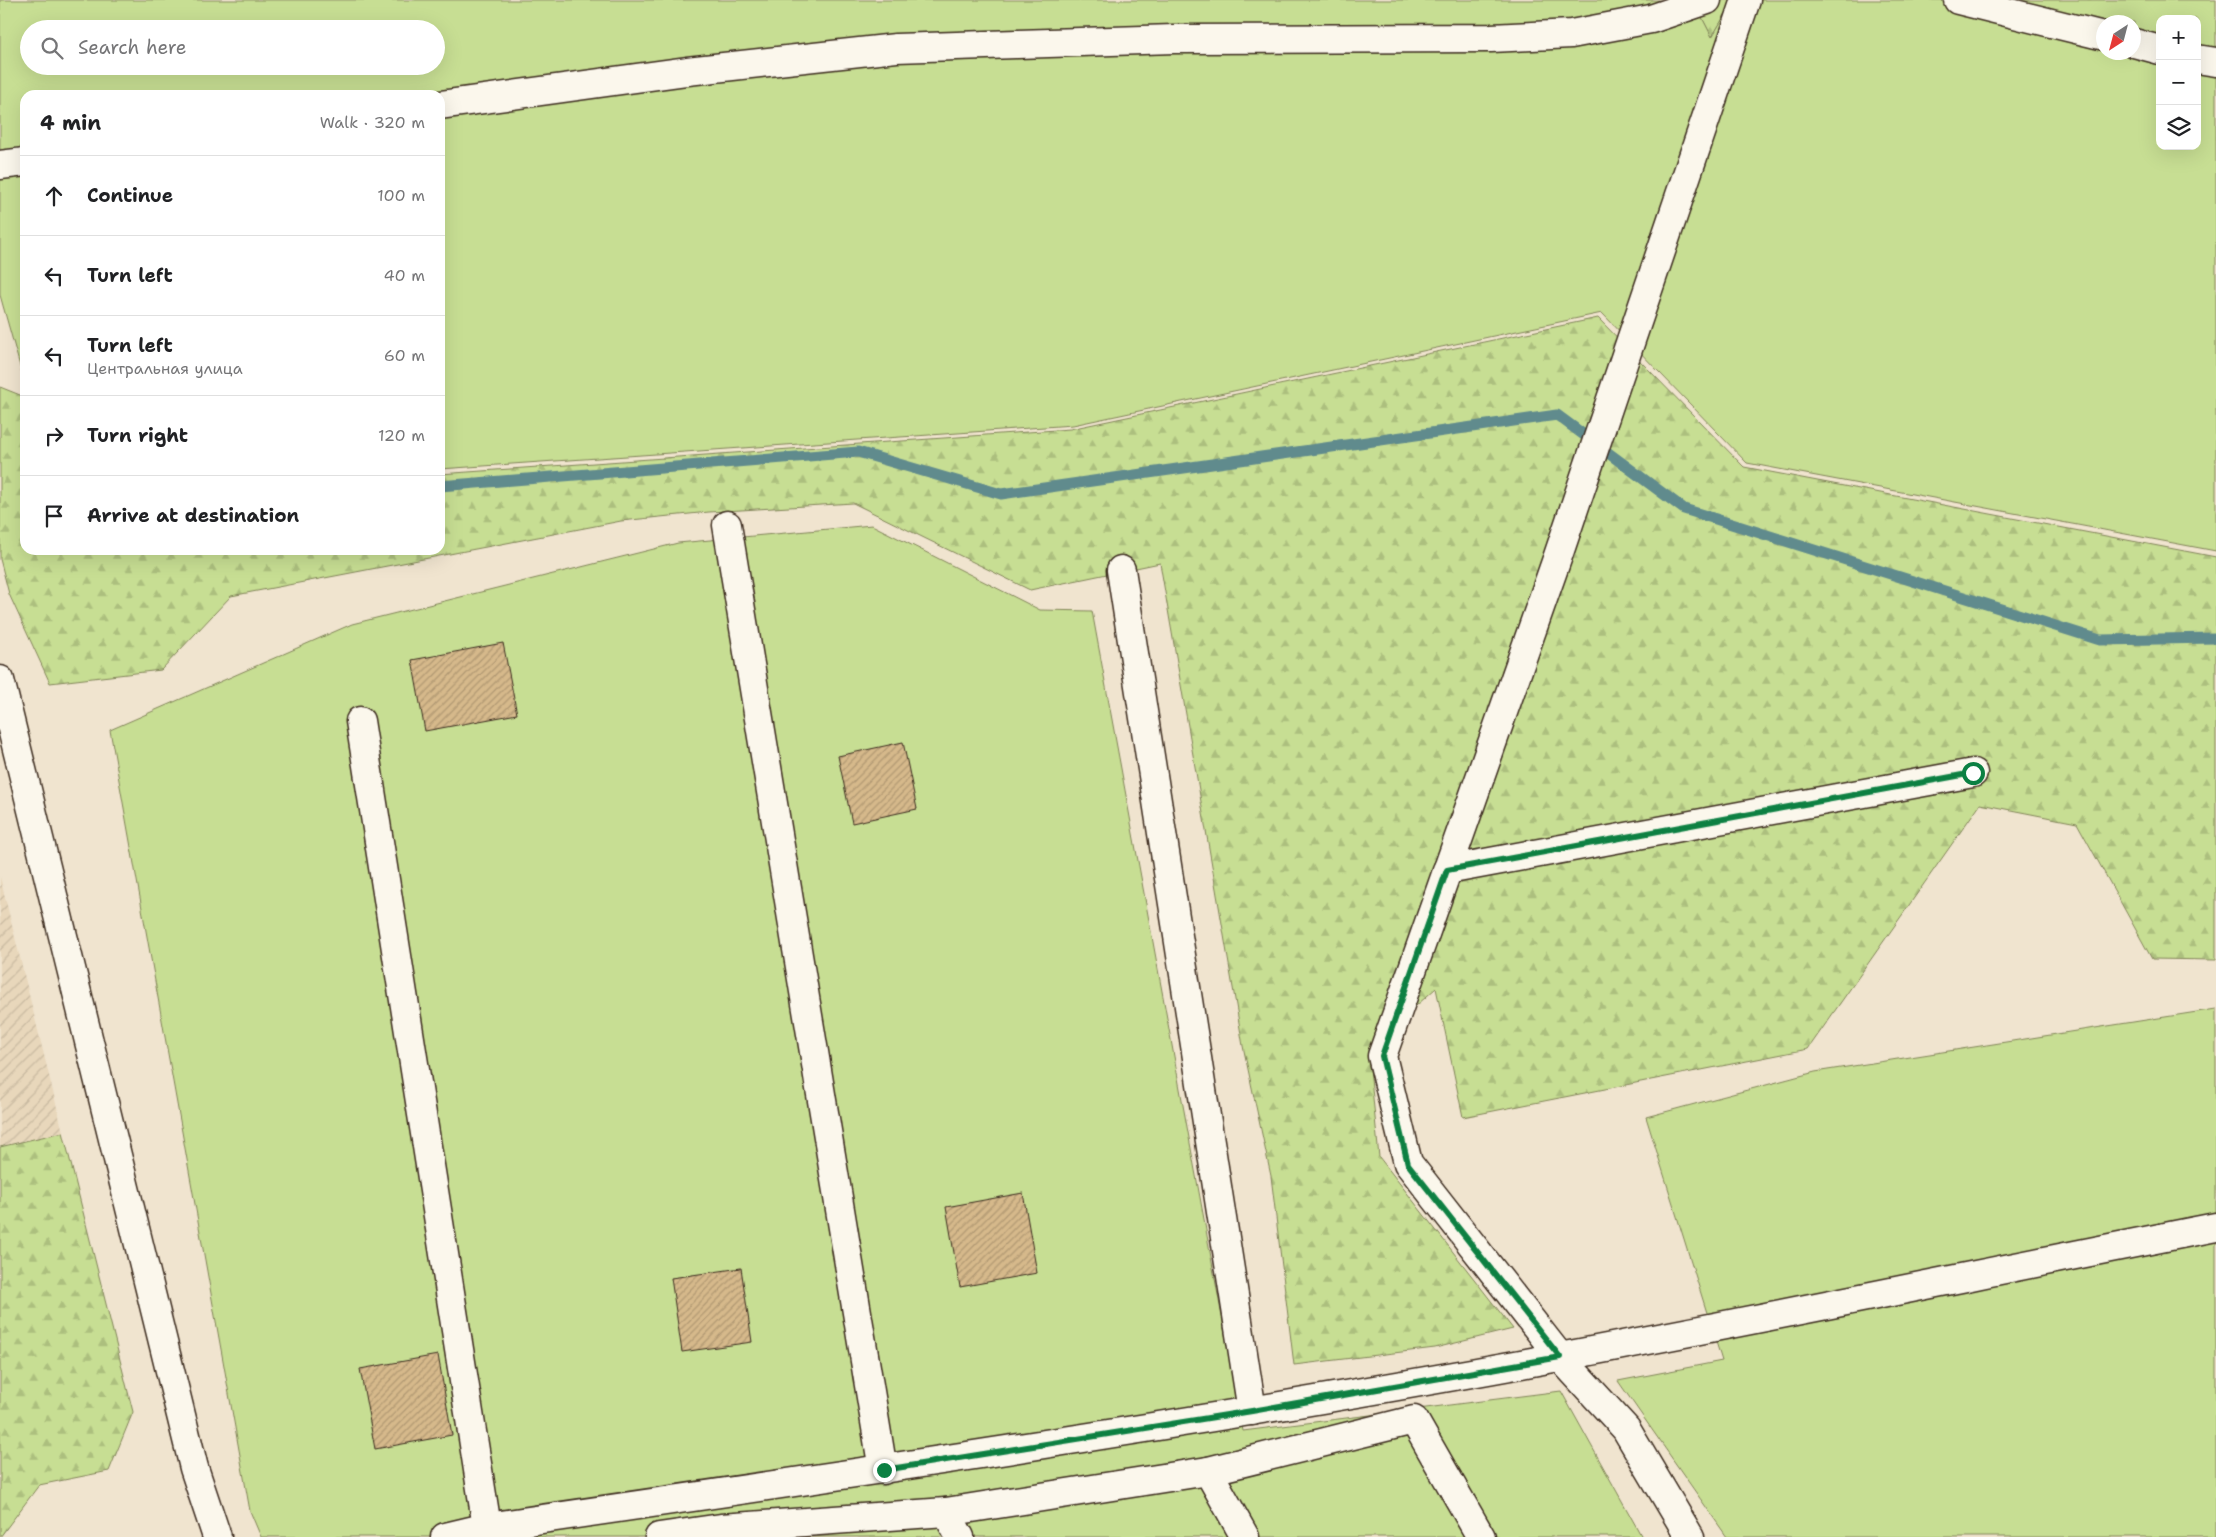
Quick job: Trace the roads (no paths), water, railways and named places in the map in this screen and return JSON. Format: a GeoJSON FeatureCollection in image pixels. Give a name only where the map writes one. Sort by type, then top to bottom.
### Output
{"type":"FeatureCollection","features":[{"type":"Feature","properties":{"kind":"street"},"geometry":{"type":"LineString","coordinates":[[445,104],[687,71],[896,48],[1174,39],[1491,38],[1571,34],[1651,19],[1707,0]]}},
{"type":"Feature","properties":{"kind":"street"},"geometry":{"type":"LineString","coordinates":[[1690,1537],[1626,1429],[1560,1357],[1408,1164],[1382,1056],[1558,556],[1746,0]]}},
{"type":"Feature","properties":{"kind":"street"},"geometry":{"type":"LineString","coordinates":[[1958,0],[2096,34]]}},
{"type":"Feature","properties":{"kind":"street"},"geometry":{"type":"LineString","coordinates":[[2141,45],[2156,49]]}},
{"type":"Feature","properties":{"kind":"street"},"geometry":{"type":"LineString","coordinates":[[2201,60],[2216,62]]}},
{"type":"Feature","properties":{"kind":"street"},"geometry":{"type":"LineString","coordinates":[[0,165],[20,163]]}},
{"type":"Feature","properties":{"kind":"street"},"geometry":{"type":"LineString","coordinates":[[727,525],[884,1470]]}},
{"type":"Feature","properties":{"kind":"street"},"geometry":{"type":"LineString","coordinates":[[1121,570],[1252,1411]]}},
{"type":"Feature","properties":{"kind":"street"},"geometry":{"type":"LineString","coordinates":[[0,680],[194,1468],[218,1537]]}},
{"type":"Feature","properties":{"kind":"street"},"geometry":{"type":"LineString","coordinates":[[360,721],[487,1527]]}},
{"type":"Feature","properties":{"kind":"street"},"geometry":{"type":"LineString","coordinates":[[1447,870],[1973,773]]}},
{"type":"Feature","properties":{"kind":"street"},"geometry":{"type":"LineString","coordinates":[[444,1537],[487,1527],[884,1470],[1252,1411],[1560,1357],[2216,1227]]}},
{"type":"Feature","properties":{"kind":"street"},"geometry":{"type":"LineString","coordinates":[[659,1537],[946,1512],[1208,1471],[1414,1420],[1481,1537]]}},
{"type":"Feature","properties":{"kind":"street"},"geometry":{"type":"LineString","coordinates":[[1208,1471],[1246,1537]]}},
{"type":"Feature","properties":{"kind":"street"},"geometry":{"type":"LineString","coordinates":[[946,1512],[960,1537]]}},
{"type":"Feature","properties":{"kind":"waterway"},"geometry":{"type":"LineString","coordinates":[[445,486],[858,452],[1001,494],[1557,415],[1684,509],[2100,640],[2216,638]]}}]}
